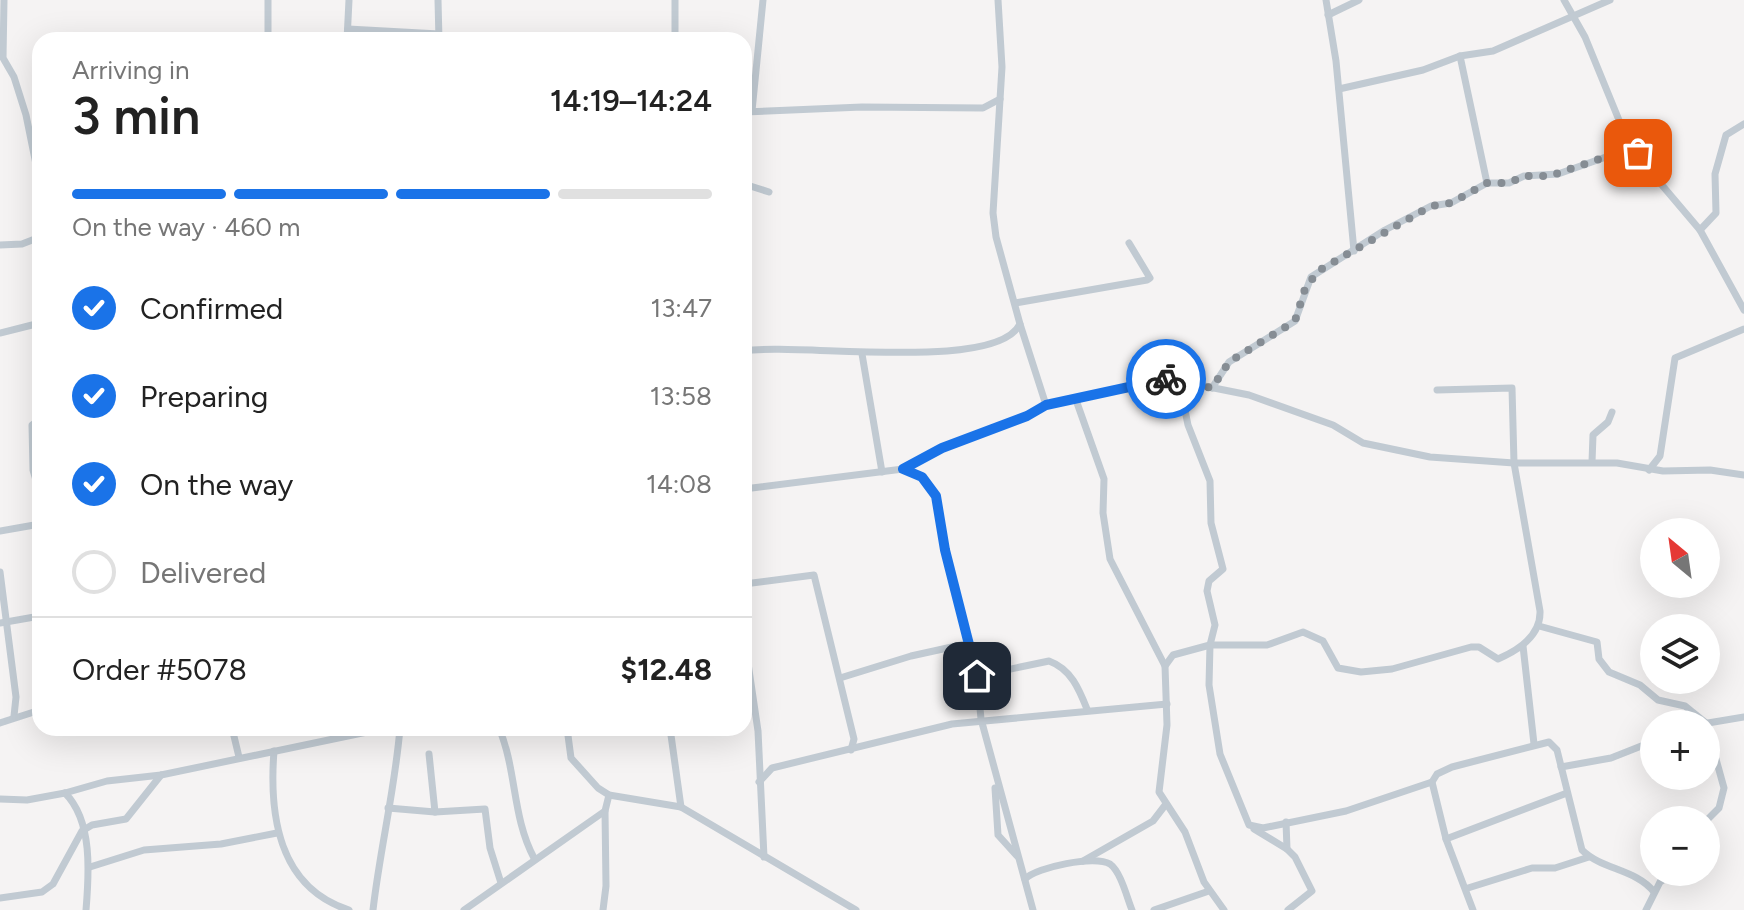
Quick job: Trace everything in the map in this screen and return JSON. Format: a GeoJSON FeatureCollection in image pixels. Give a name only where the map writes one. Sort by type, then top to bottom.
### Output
{"type":"FeatureCollection","features":[{"type":"Feature","properties":{"kind":"street"},"geometry":{"type":"LineString","coordinates":[[4,0],[3,58],[14,77],[32,145]]}},
{"type":"Feature","properties":{"kind":"street"},"geometry":{"type":"LineString","coordinates":[[268,0],[268,32]]}},
{"type":"Feature","properties":{"kind":"street"},"geometry":{"type":"LineString","coordinates":[[348,32],[349,0]]}},
{"type":"Feature","properties":{"kind":"street"},"geometry":{"type":"LineString","coordinates":[[438,0],[439,32]]}},
{"type":"Feature","properties":{"kind":"street"},"geometry":{"type":"LineString","coordinates":[[675,0],[675,32]]}},
{"type":"Feature","properties":{"kind":"street"},"geometry":{"type":"LineString","coordinates":[[752,82],[763,0]]}},
{"type":"Feature","properties":{"kind":"street"},"geometry":{"type":"LineString","coordinates":[[998,0],[1000,109],[993,213],[996,237],[1020,324],[1046,405]]}},
{"type":"Feature","properties":{"kind":"street"},"geometry":{"type":"LineString","coordinates":[[1326,0],[1339,89],[1354,251]]}},
{"type":"Feature","properties":{"kind":"street"},"geometry":{"type":"LineString","coordinates":[[1328,15],[1359,0]]}},
{"type":"Feature","properties":{"kind":"street"},"geometry":{"type":"LineString","coordinates":[[1564,0],[1608,98],[1634,147],[1700,230],[1744,310]]}},
{"type":"Feature","properties":{"kind":"street"},"geometry":{"type":"LineString","coordinates":[[1339,89],[1423,70],[1460,56],[1493,51],[1610,0]]}},
{"type":"Feature","properties":{"kind":"street"},"geometry":{"type":"LineString","coordinates":[[348,29],[382,32]]}},
{"type":"Feature","properties":{"kind":"street"},"geometry":{"type":"LineString","coordinates":[[1460,56],[1487,183]]}},
{"type":"Feature","properties":{"kind":"street"},"geometry":{"type":"LineString","coordinates":[[990,107],[1000,99]]}},
{"type":"Feature","properties":{"kind":"street"},"geometry":{"type":"LineString","coordinates":[[752,112],[1000,109]]}},
{"type":"Feature","properties":{"kind":"street"},"geometry":{"type":"LineString","coordinates":[[1700,230],[1716,213],[1715,174],[1726,135],[1744,124]]}},
{"type":"Feature","properties":{"kind":"street"},"geometry":{"type":"LineString","coordinates":[[1212,388],[1229,362],[1295,321],[1311,277],[1431,206],[1451,203],[1487,183],[1509,183],[1524,176],[1550,176],[1634,147]]}},
{"type":"Feature","properties":{"kind":"street"},"geometry":{"type":"LineString","coordinates":[[752,187],[769,192]]}},
{"type":"Feature","properties":{"kind":"street"},"geometry":{"type":"LineString","coordinates":[[0,245],[32,242]]}},
{"type":"Feature","properties":{"kind":"street"},"geometry":{"type":"LineString","coordinates":[[1015,303],[1147,280],[1150,278],[1146,267],[1129,243]]}},
{"type":"Feature","properties":{"kind":"street"},"geometry":{"type":"LineString","coordinates":[[752,350],[782,347],[862,354],[980,347],[1009,339],[1020,324]]}},
{"type":"Feature","properties":{"kind":"street"},"geometry":{"type":"LineString","coordinates":[[0,333],[32,325]]}},
{"type":"Feature","properties":{"kind":"street"},"geometry":{"type":"LineString","coordinates":[[1649,470],[1660,456],[1675,358],[1744,329]]}},
{"type":"Feature","properties":{"kind":"street"},"geometry":{"type":"LineString","coordinates":[[862,354],[882,472]]}},
{"type":"Feature","properties":{"kind":"street"},"geometry":{"type":"LineString","coordinates":[[752,488],[903,469],[964,438],[1027,416],[1046,405],[1164,378],[1249,395],[1314,417],[1363,443],[1430,457],[1514,463],[1592,462],[1649,470],[1744,475]]}},
{"type":"Feature","properties":{"kind":"street"},"geometry":{"type":"LineString","coordinates":[[1179,381],[1188,425],[1210,481],[1211,523],[1223,569],[1209,581],[1207,591],[1215,625],[1210,645],[1209,685],[1220,754],[1243,816],[1254,829],[1295,857],[1312,891],[1288,910]]}},
{"type":"Feature","properties":{"kind":"street"},"geometry":{"type":"LineString","coordinates":[[1165,666],[1173,655],[1210,645],[1267,645],[1303,632],[1323,641],[1338,668],[1361,672],[1392,669],[1471,647],[1479,647],[1498,659],[1523,646],[1539,626],[1540,611],[1514,463],[1512,388],[1437,390]]}},
{"type":"Feature","properties":{"kind":"street"},"geometry":{"type":"LineString","coordinates":[[1076,400],[1104,479],[1103,513],[1110,559],[1165,666],[1167,704],[1159,792],[1185,832],[1209,891],[1224,910]]}},
{"type":"Feature","properties":{"kind":"street"},"geometry":{"type":"LineString","coordinates":[[1592,462],[1593,435],[1608,422],[1612,412]]}},
{"type":"Feature","properties":{"kind":"street"},"geometry":{"type":"LineString","coordinates":[[903,469],[922,477],[936,496],[945,550],[977,676],[981,719],[1033,910]]}},
{"type":"Feature","properties":{"kind":"street"},"geometry":{"type":"LineString","coordinates":[[0,531],[32,525]]}},
{"type":"Feature","properties":{"kind":"street"},"geometry":{"type":"LineString","coordinates":[[0,572],[3,622],[16,697],[14,716]]}},
{"type":"Feature","properties":{"kind":"street"},"geometry":{"type":"LineString","coordinates":[[752,583],[814,575],[854,739],[851,750]]}},
{"type":"Feature","properties":{"kind":"street"},"geometry":{"type":"LineString","coordinates":[[3,622],[32,617]]}},
{"type":"Feature","properties":{"kind":"street"},"geometry":{"type":"LineString","coordinates":[[1539,626],[1597,642],[1599,659],[1609,672],[1640,685],[1658,700],[1685,706],[1689,710]]}},
{"type":"Feature","properties":{"kind":"street"},"geometry":{"type":"LineString","coordinates":[[840,678],[911,656],[970,643]]}},
{"type":"Feature","properties":{"kind":"street"},"geometry":{"type":"LineString","coordinates":[[1523,646],[1534,744]]}},
{"type":"Feature","properties":{"kind":"street"},"geometry":{"type":"LineString","coordinates":[[977,676],[1049,661],[1059,664],[1075,681],[1087,709]]}},
{"type":"Feature","properties":{"kind":"street"},"geometry":{"type":"LineString","coordinates":[[752,690],[758,731],[764,857]]}},
{"type":"Feature","properties":{"kind":"street"},"geometry":{"type":"LineString","coordinates":[[759,782],[772,768],[981,719],[1167,704]]}},
{"type":"Feature","properties":{"kind":"street"},"geometry":{"type":"LineString","coordinates":[[0,723],[32,712]]}},
{"type":"Feature","properties":{"kind":"street"},"geometry":{"type":"LineString","coordinates":[[1720,721],[1744,717]]}},
{"type":"Feature","properties":{"kind":"street"},"geometry":{"type":"LineString","coordinates":[[234,736],[239,757]]}},
{"type":"Feature","properties":{"kind":"street"},"geometry":{"type":"LineString","coordinates":[[0,799],[27,800],[107,781],[161,775],[347,736]]}},
{"type":"Feature","properties":{"kind":"street"},"geometry":{"type":"LineString","coordinates":[[373,910],[388,808],[396,779],[399,736]]}},
{"type":"Feature","properties":{"kind":"street"},"geometry":{"type":"LineString","coordinates":[[501,736],[511,768],[515,811],[534,858]]}},
{"type":"Feature","properties":{"kind":"street"},"geometry":{"type":"LineString","coordinates":[[568,736],[571,758],[587,780],[609,795],[681,807],[856,910]]}},
{"type":"Feature","properties":{"kind":"street"},"geometry":{"type":"LineString","coordinates":[[671,736],[681,807]]}},
{"type":"Feature","properties":{"kind":"street"},"geometry":{"type":"LineString","coordinates":[[854,739],[862,747]]}},
{"type":"Feature","properties":{"kind":"street"},"geometry":{"type":"LineString","coordinates":[[1254,829],[1390,799],[1432,782],[1437,774],[1452,767],[1534,744],[1553,744],[1582,850],[1589,857],[1641,879],[1654,892]]}},
{"type":"Feature","properties":{"kind":"street"},"geometry":{"type":"LineString","coordinates":[[1561,767],[1611,758],[1640,747]]}},
{"type":"Feature","properties":{"kind":"street"},"geometry":{"type":"LineString","coordinates":[[274,751],[272,806],[277,833],[286,856],[305,886],[328,903],[349,910]]}},
{"type":"Feature","properties":{"kind":"street"},"geometry":{"type":"LineString","coordinates":[[429,754],[435,812]]}},
{"type":"Feature","properties":{"kind":"street"},"geometry":{"type":"LineString","coordinates":[[0,898],[42,892],[53,884],[82,831],[92,825],[126,819],[161,775]]}},
{"type":"Feature","properties":{"kind":"street"},"geometry":{"type":"LineString","coordinates":[[1719,806],[1723,801],[1724,788],[1720,776]]}},
{"type":"Feature","properties":{"kind":"street"},"geometry":{"type":"LineString","coordinates":[[996,782],[998,835],[1019,858]]}},
{"type":"Feature","properties":{"kind":"street"},"geometry":{"type":"LineString","coordinates":[[1432,782],[1446,839],[1468,888],[1473,910]]}},
{"type":"Feature","properties":{"kind":"street"},"geometry":{"type":"LineString","coordinates":[[65,793],[74,803],[90,867],[86,910]]}},
{"type":"Feature","properties":{"kind":"street"},"geometry":{"type":"LineString","coordinates":[[1446,839],[1567,793]]}},
{"type":"Feature","properties":{"kind":"street"},"geometry":{"type":"LineString","coordinates":[[603,910],[606,886],[605,811],[609,795]]}},
{"type":"Feature","properties":{"kind":"street"},"geometry":{"type":"LineString","coordinates":[[1081,862],[1142,829],[1166,804]]}},
{"type":"Feature","properties":{"kind":"street"},"geometry":{"type":"LineString","coordinates":[[388,808],[435,812],[487,811],[490,848],[501,883]]}},
{"type":"Feature","properties":{"kind":"street"},"geometry":{"type":"LineString","coordinates":[[464,910],[605,811]]}},
{"type":"Feature","properties":{"kind":"street"},"geometry":{"type":"LineString","coordinates":[[1286,822],[1287,849]]}},
{"type":"Feature","properties":{"kind":"street"},"geometry":{"type":"LineString","coordinates":[[90,867],[144,850],[221,844],[277,833]]}},
{"type":"Feature","properties":{"kind":"street"},"geometry":{"type":"LineString","coordinates":[[1468,888],[1532,868],[1555,868],[1589,857]]}},
{"type":"Feature","properties":{"kind":"street"},"geometry":{"type":"LineString","coordinates":[[1025,879],[1039,869],[1081,862],[1109,864],[1132,910]]}},
{"type":"Feature","properties":{"kind":"street"},"geometry":{"type":"LineString","coordinates":[[1646,910],[1658,886]]}},
{"type":"Feature","properties":{"kind":"street"},"geometry":{"type":"LineString","coordinates":[[1154,910],[1209,891]]}},
{"type":"Feature","properties":{"kind":"street"},"geometry":{"type":"LineString","coordinates":[[317,910],[328,903]]}},
{"type":"Feature","properties":{"kind":"way so far"},"geometry":{"type":"LineString","coordinates":[[1166,379],[1212,388],[1229,362],[1295,321],[1305,289],[1318,271],[1431,206],[1451,203],[1487,183],[1515,182],[1524,176],[1550,176],[1634,147],[1638,153]]}},
{"type":"Feature","properties":{"kind":"route"},"geometry":{"type":"LineString","coordinates":[[977,676],[945,550],[936,496],[922,477],[903,469],[975,433],[1027,416],[1046,405],[1144,381],[1166,379]]}}]}
